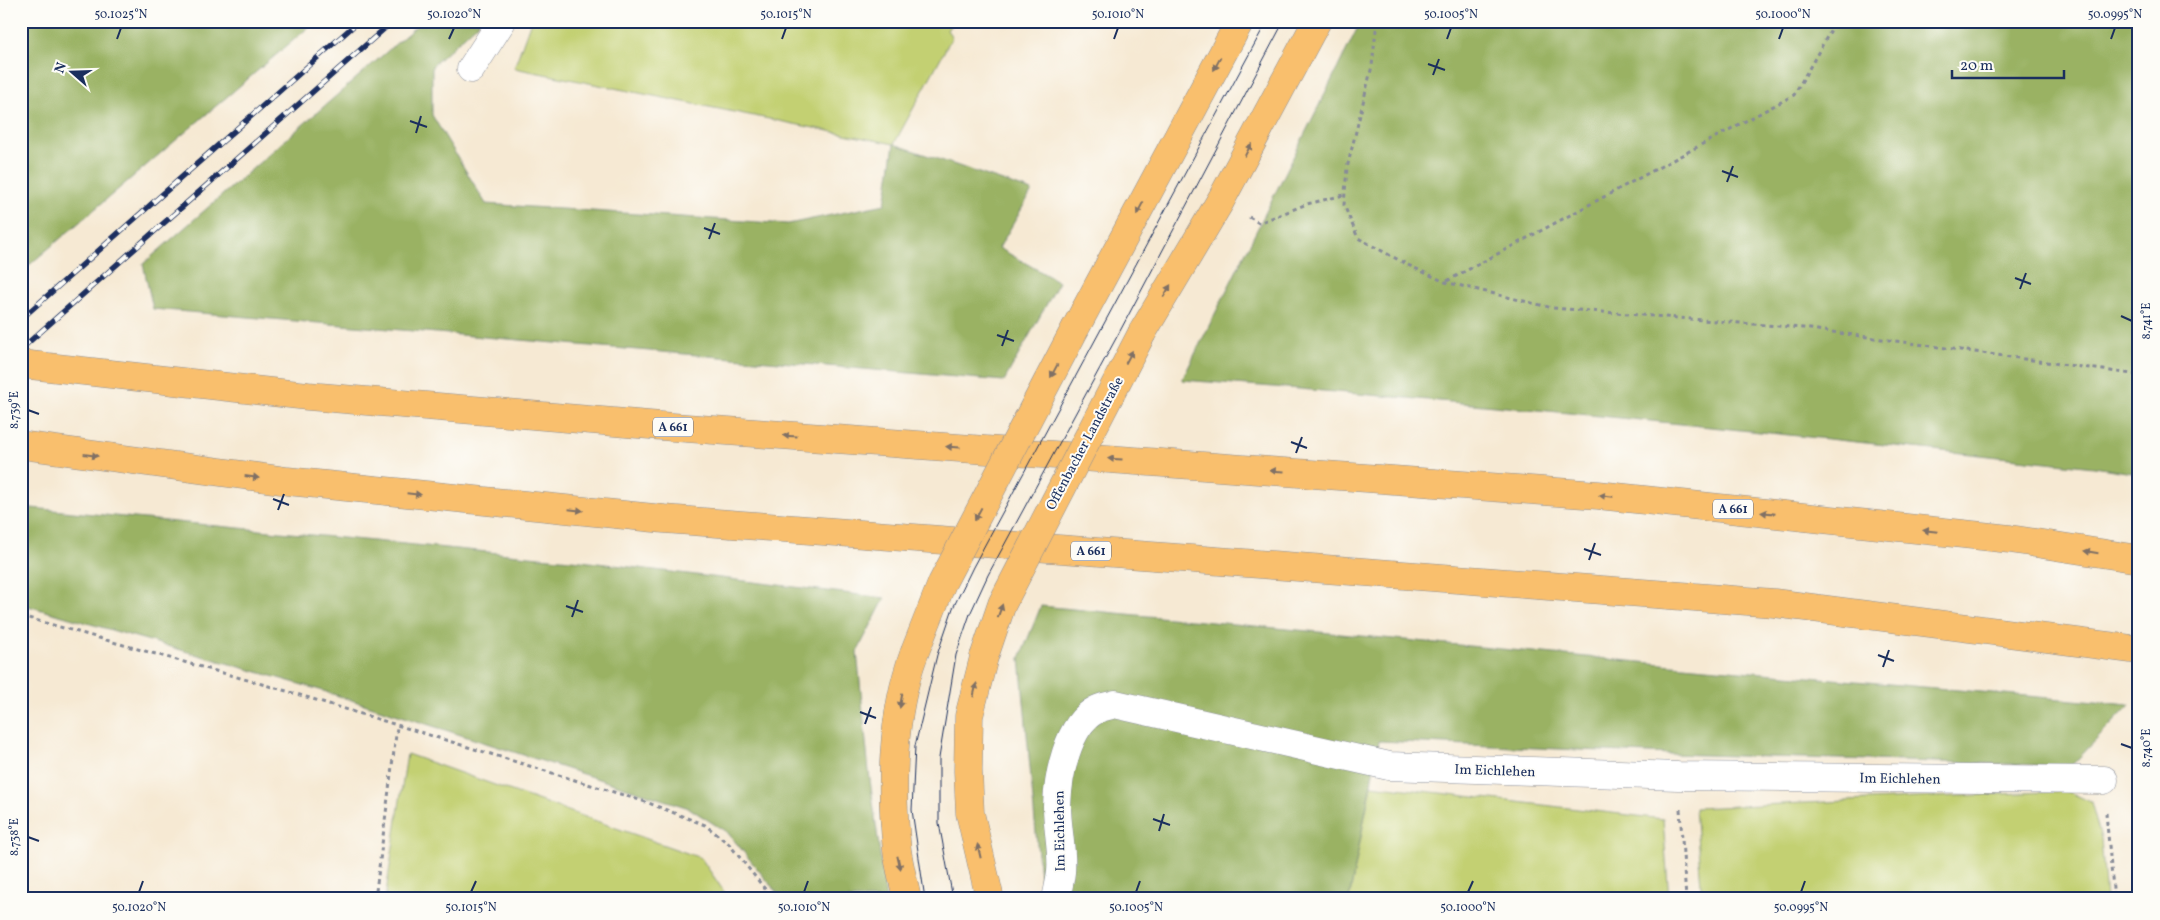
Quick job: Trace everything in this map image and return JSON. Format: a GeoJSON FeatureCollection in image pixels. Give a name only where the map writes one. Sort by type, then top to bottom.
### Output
{"type":"FeatureCollection","features":[{"type":"Feature","properties":{"kind":"main road"},"geometry":{"type":"LineString","coordinates":[[907,899],[897,852],[893,780],[900,708],[907,674],[914,654],[942,583],[1240,21]]}},
{"type":"Feature","properties":{"kind":"main road","name":"Offenbacher Landstraße"},"geometry":{"type":"LineString","coordinates":[[990,899],[970,813],[968,771],[969,716],[984,657],[1002,604],[1142,333],[1220,200],[1317,21]]}},
{"type":"Feature","properties":{"kind":"main road","name":"A 661"},"geometry":{"type":"LineString","coordinates":[[21,364],[308,396],[673,427],[1598,495],[2010,540],[2139,559]]}},
{"type":"Feature","properties":{"kind":"main road","name":"A 661"},"geometry":{"type":"LineString","coordinates":[[21,445],[287,481],[664,519],[1774,603],[2139,650]]}},
{"type":"Feature","properties":{"kind":"street"},"geometry":{"type":"LineString","coordinates":[[471,69],[502,21]]}},
{"type":"Feature","properties":{"kind":"street","name":"Im Eichlehen"},"geometry":{"type":"LineString","coordinates":[[1056,899],[1061,871],[1057,807],[1059,776],[1065,755],[1072,737],[1084,720],[1096,710],[1115,704],[1388,766],[1678,776],[2104,780]]}},
{"type":"Feature","properties":{"kind":"path"},"geometry":{"type":"LineString","coordinates":[[1377,21],[1372,66],[1347,168],[1344,205],[1358,238],[1408,265],[1445,282],[1553,308],[1803,328],[2139,375]]}},
{"type":"Feature","properties":{"kind":"path"},"geometry":{"type":"LineString","coordinates":[[1445,282],[1794,95],[1836,21]]}},
{"type":"Feature","properties":{"kind":"path"},"geometry":{"type":"LineString","coordinates":[[1220,200],[1259,223],[1307,204],[1344,195]]}},
{"type":"Feature","properties":{"kind":"path"},"geometry":{"type":"LineString","coordinates":[[21,616],[290,692],[397,727],[646,802],[705,825],[729,844],[773,899]]}},
{"type":"Feature","properties":{"kind":"path"},"geometry":{"type":"LineString","coordinates":[[375,899],[397,727]]}},
{"type":"Feature","properties":{"kind":"path"},"geometry":{"type":"LineString","coordinates":[[1678,776],[1686,899]]}},
{"type":"Feature","properties":{"kind":"path"},"geometry":{"type":"LineString","coordinates":[[2104,780],[2114,899]]}},
{"type":"Feature","properties":{"kind":"green space"},"geometry":{"type":"Polygon","coordinates":[[[21,21],[73,21],[74,23],[316,21],[21,272],[21,21]]]}},
{"type":"Feature","properties":{"kind":"green space"},"geometry":{"type":"Polygon","coordinates":[[[422,21],[481,21],[432,66],[432,115],[486,204],[788,224],[885,204],[894,144],[1032,191],[999,248],[1059,282],[1004,381],[153,309],[143,264],[422,21]]]}},
{"type":"Feature","properties":{"kind":"green space"},"geometry":{"type":"Polygon","coordinates":[[[531,21],[954,21],[947,30],[952,37],[894,144],[514,68],[531,21]]]}},
{"type":"Feature","properties":{"kind":"green space"},"geometry":{"type":"Polygon","coordinates":[[[1361,21],[2139,21],[2139,474],[2094,467],[1638,420],[1410,398],[1182,380],[1361,21]]]}},
{"type":"Feature","properties":{"kind":"green space"},"geometry":{"type":"Polygon","coordinates":[[[21,507],[581,561],[885,598],[857,652],[869,772],[886,899],[782,899],[728,833],[689,808],[320,690],[21,604],[21,507]]]}},
{"type":"Feature","properties":{"kind":"green space"},"geometry":{"type":"Polygon","coordinates":[[[1041,606],[1683,666],[2130,705],[2071,766],[1670,754],[1379,741],[1349,899],[1042,899],[1020,658],[1041,606]]]}},
{"type":"Feature","properties":{"kind":"green space"},"geometry":{"type":"Polygon","coordinates":[[[407,754],[701,858],[729,899],[385,899],[407,754]]]}},
{"type":"Feature","properties":{"kind":"green space"},"geometry":{"type":"Polygon","coordinates":[[[1371,785],[1663,819],[1669,899],[1349,899],[1371,785]]]}},
{"type":"Feature","properties":{"kind":"green space"},"geometry":{"type":"Polygon","coordinates":[[[2067,791],[2091,802],[2101,838],[2106,899],[1702,899],[1695,808],[2067,791]]]}},
{"type":"Feature","properties":{"kind":"tram line"},"geometry":{"type":"LineString","coordinates":[[925,899],[912,810],[915,746],[937,655],[953,608],[973,567],[1267,21]]}},
{"type":"Feature","properties":{"kind":"tram line"},"geometry":{"type":"LineString","coordinates":[[953,899],[939,823],[939,758],[956,655],[970,614],[988,575],[1284,21]]}},
{"type":"Feature","properties":{"kind":"railway"},"geometry":{"type":"LineString","coordinates":[[21,319],[359,21]]}},
{"type":"Feature","properties":{"kind":"railway"},"geometry":{"type":"LineString","coordinates":[[21,349],[393,21]]}}]}
